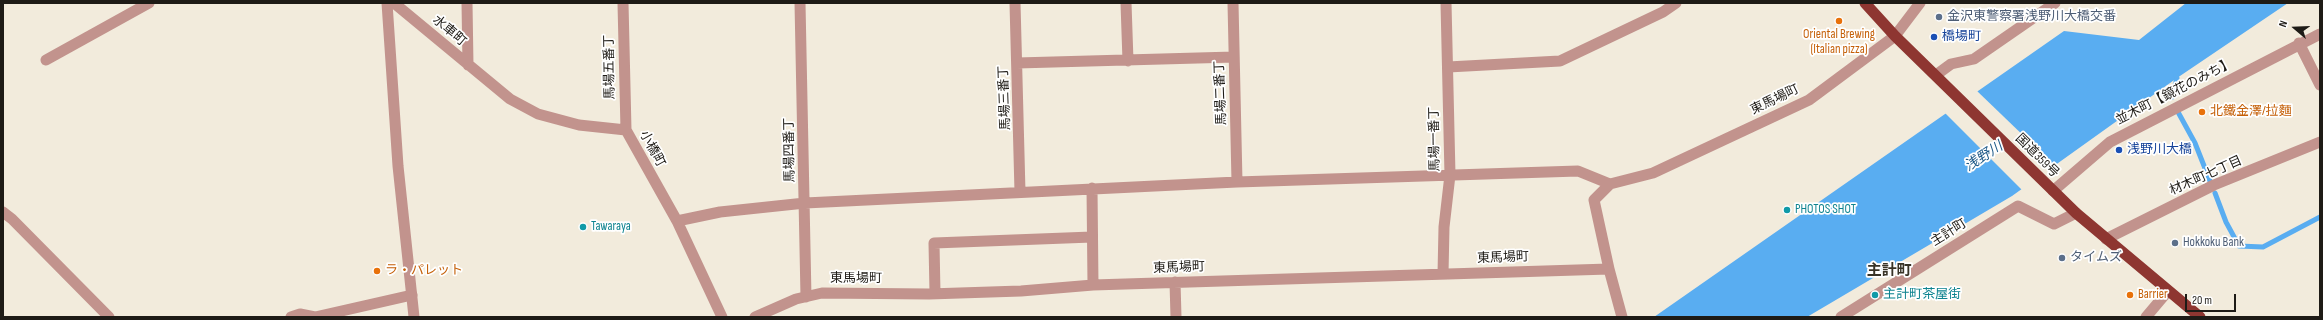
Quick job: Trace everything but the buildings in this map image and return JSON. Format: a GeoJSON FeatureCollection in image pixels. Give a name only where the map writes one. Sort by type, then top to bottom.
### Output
{"type":"FeatureCollection","features":[{"type":"Feature","properties":{"kind":"highway","name":"国道359号"},"geometry":{"type":"LineString","coordinates":[[1865,3],[1895,36],[2053,192],[2106,239],[2200,317]]}},
{"type":"Feature","properties":{"kind":"street"},"geometry":{"type":"LineString","coordinates":[[46,60],[149,3]]}},
{"type":"Feature","properties":{"kind":"street"},"geometry":{"type":"LineString","coordinates":[[387,3],[398,166],[414,317]]}},
{"type":"Feature","properties":{"kind":"street","name":"水車町"},"geometry":{"type":"LineString","coordinates":[[394,3],[468,65]]}},
{"type":"Feature","properties":{"kind":"street"},"geometry":{"type":"LineString","coordinates":[[467,3],[468,65]]}},
{"type":"Feature","properties":{"kind":"street","name":"馬場五番丁"},"geometry":{"type":"LineString","coordinates":[[623,3],[626,130]]}},
{"type":"Feature","properties":{"kind":"street","name":"馬場四番丁"},"geometry":{"type":"LineString","coordinates":[[800,3],[806,297]]}},
{"type":"Feature","properties":{"kind":"street","name":"馬場三番丁"},"geometry":{"type":"LineString","coordinates":[[1016,3],[1020,192]]}},
{"type":"Feature","properties":{"kind":"street"},"geometry":{"type":"LineString","coordinates":[[1126,3],[1128,61]]}},
{"type":"Feature","properties":{"kind":"street","name":"馬場二番丁"},"geometry":{"type":"LineString","coordinates":[[1233,3],[1237,182]]}},
{"type":"Feature","properties":{"kind":"street","name":"馬場一番丁"},"geometry":{"type":"LineString","coordinates":[[1443,274],[1444,227],[1450,175],[1446,3]]}},
{"type":"Feature","properties":{"kind":"street"},"geometry":{"type":"LineString","coordinates":[[1448,67],[1560,61],[1663,12],[1676,3]]}},
{"type":"Feature","properties":{"kind":"street","name":"東馬場町"},"geometry":{"type":"LineString","coordinates":[[1610,184],[1653,173],[1808,100],[1895,36],[1920,3]]}},
{"type":"Feature","properties":{"kind":"street"},"geometry":{"type":"LineString","coordinates":[[1936,75],[1951,64],[1974,59],[2055,3]]}},
{"type":"Feature","properties":{"kind":"street","name":"並木町【鏡花のみち】"},"geometry":{"type":"LineString","coordinates":[[2053,192],[2110,142],[2299,43],[2320,34]]}},
{"type":"Feature","properties":{"kind":"street"},"geometry":{"type":"LineString","coordinates":[[2299,43],[2320,85]]}},
{"type":"Feature","properties":{"kind":"street"},"geometry":{"type":"LineString","coordinates":[[1017,63],[1234,58]]}},
{"type":"Feature","properties":{"kind":"street","name":"小橋町"},"geometry":{"type":"LineString","coordinates":[[468,65],[510,99],[538,114],[579,125],[626,130],[677,221],[722,317]]}},
{"type":"Feature","properties":{"kind":"street","name":"材木町七丁目"},"geometry":{"type":"LineString","coordinates":[[2106,239],[2214,185],[2320,142]]}},
{"type":"Feature","properties":{"kind":"street"},"geometry":{"type":"LineString","coordinates":[[677,221],[720,212],[805,203],[932,198],[1092,188],[1578,171],[1610,184],[1594,200],[1609,269],[1622,317]]}},
{"type":"Feature","properties":{"kind":"street"},"geometry":{"type":"LineString","coordinates":[[1092,188],[1093,285]]}},
{"type":"Feature","properties":{"kind":"street","name":"主計町"},"geometry":{"type":"LineString","coordinates":[[1841,317],[2018,206],[2054,224],[2076,213]]}},
{"type":"Feature","properties":{"kind":"street"},"geometry":{"type":"LineString","coordinates":[[3,212],[12,219],[109,317]]}},
{"type":"Feature","properties":{"kind":"street"},"geometry":{"type":"LineString","coordinates":[[935,293],[934,243],[1092,237]]}},
{"type":"Feature","properties":{"kind":"street","name":"東馬場町"},"geometry":{"type":"LineString","coordinates":[[756,317],[796,299],[822,293],[1020,291],[1093,285],[1609,269]]}},
{"type":"Feature","properties":{"kind":"street"},"geometry":{"type":"LineString","coordinates":[[1176,282],[1176,317]]}},
{"type":"Feature","properties":{"kind":"street"},"geometry":{"type":"LineString","coordinates":[[2146,317],[2168,291]]}},
{"type":"Feature","properties":{"kind":"street"},"geometry":{"type":"LineString","coordinates":[[291,317],[300,314],[315,317],[412,295]]}},
{"type":"Feature","properties":{"kind":"water","name":"浅野川"},"geometry":{"type":"Polygon","coordinates":[[[2186,3],[2288,3],[2177,78],[2012,196],[1807,317],[1654,317],[2064,31],[2139,40],[2186,3]]]}},
{"type":"Feature","properties":{"kind":"pier"},"geometry":{"type":"Polygon","coordinates":[[[1976,90],[2056,167],[2023,191],[1944,112],[1976,90]]]}},
{"type":"Feature","properties":{"kind":"waterway"},"geometry":{"type":"LineString","coordinates":[[2172,97],[2177,78],[2175,73]]}},
{"type":"Feature","properties":{"kind":"waterway"},"geometry":{"type":"LineString","coordinates":[[2178,112],[2195,143],[2210,181]]}},
{"type":"Feature","properties":{"kind":"waterway"},"geometry":{"type":"LineString","coordinates":[[2215,193],[2226,222],[2239,246],[2263,247],[2320,217]]}},
{"type":"Feature","properties":{"kind":"place","name":"金沢東警察署浅野川大橋交番"},"geometry":{"type":"Point","coordinates":[1939,17]}},
{"type":"Feature","properties":{"kind":"place","name":"Oriental Brewing (Italian pizza)"},"geometry":{"type":"Point","coordinates":[1839,21]}},
{"type":"Feature","properties":{"kind":"place","name":"橋場町"},"geometry":{"type":"Point","coordinates":[1934,37]}},
{"type":"Feature","properties":{"kind":"place","name":"北鐵金澤/拉麵"},"geometry":{"type":"Point","coordinates":[2202,112]}},
{"type":"Feature","properties":{"kind":"place","name":"浅野川大橋"},"geometry":{"type":"Point","coordinates":[2119,150]}},
{"type":"Feature","properties":{"kind":"place","name":"PHOTOS SHOT"},"geometry":{"type":"Point","coordinates":[1787,210]}},
{"type":"Feature","properties":{"kind":"place","name":"Tawaraya"},"geometry":{"type":"Point","coordinates":[583,227]}},
{"type":"Feature","properties":{"kind":"place","name":"Hokkoku Bank"},"geometry":{"type":"Point","coordinates":[2175,243]}},
{"type":"Feature","properties":{"kind":"place","name":"タイムズ"},"geometry":{"type":"Point","coordinates":[2062,258]}},
{"type":"Feature","properties":{"kind":"place","name":"ラ・パレット"},"geometry":{"type":"Point","coordinates":[377,271]}},
{"type":"Feature","properties":{"kind":"place","name":"主計町茶屋街"},"geometry":{"type":"Point","coordinates":[1875,295]}},
{"type":"Feature","properties":{"kind":"place","name":"Barrier"},"geometry":{"type":"Point","coordinates":[2130,295]}},
{"type":"Feature","properties":{"kind":"district","name":"主計町"},"geometry":{"type":"Point","coordinates":[1889,271]}}]}
